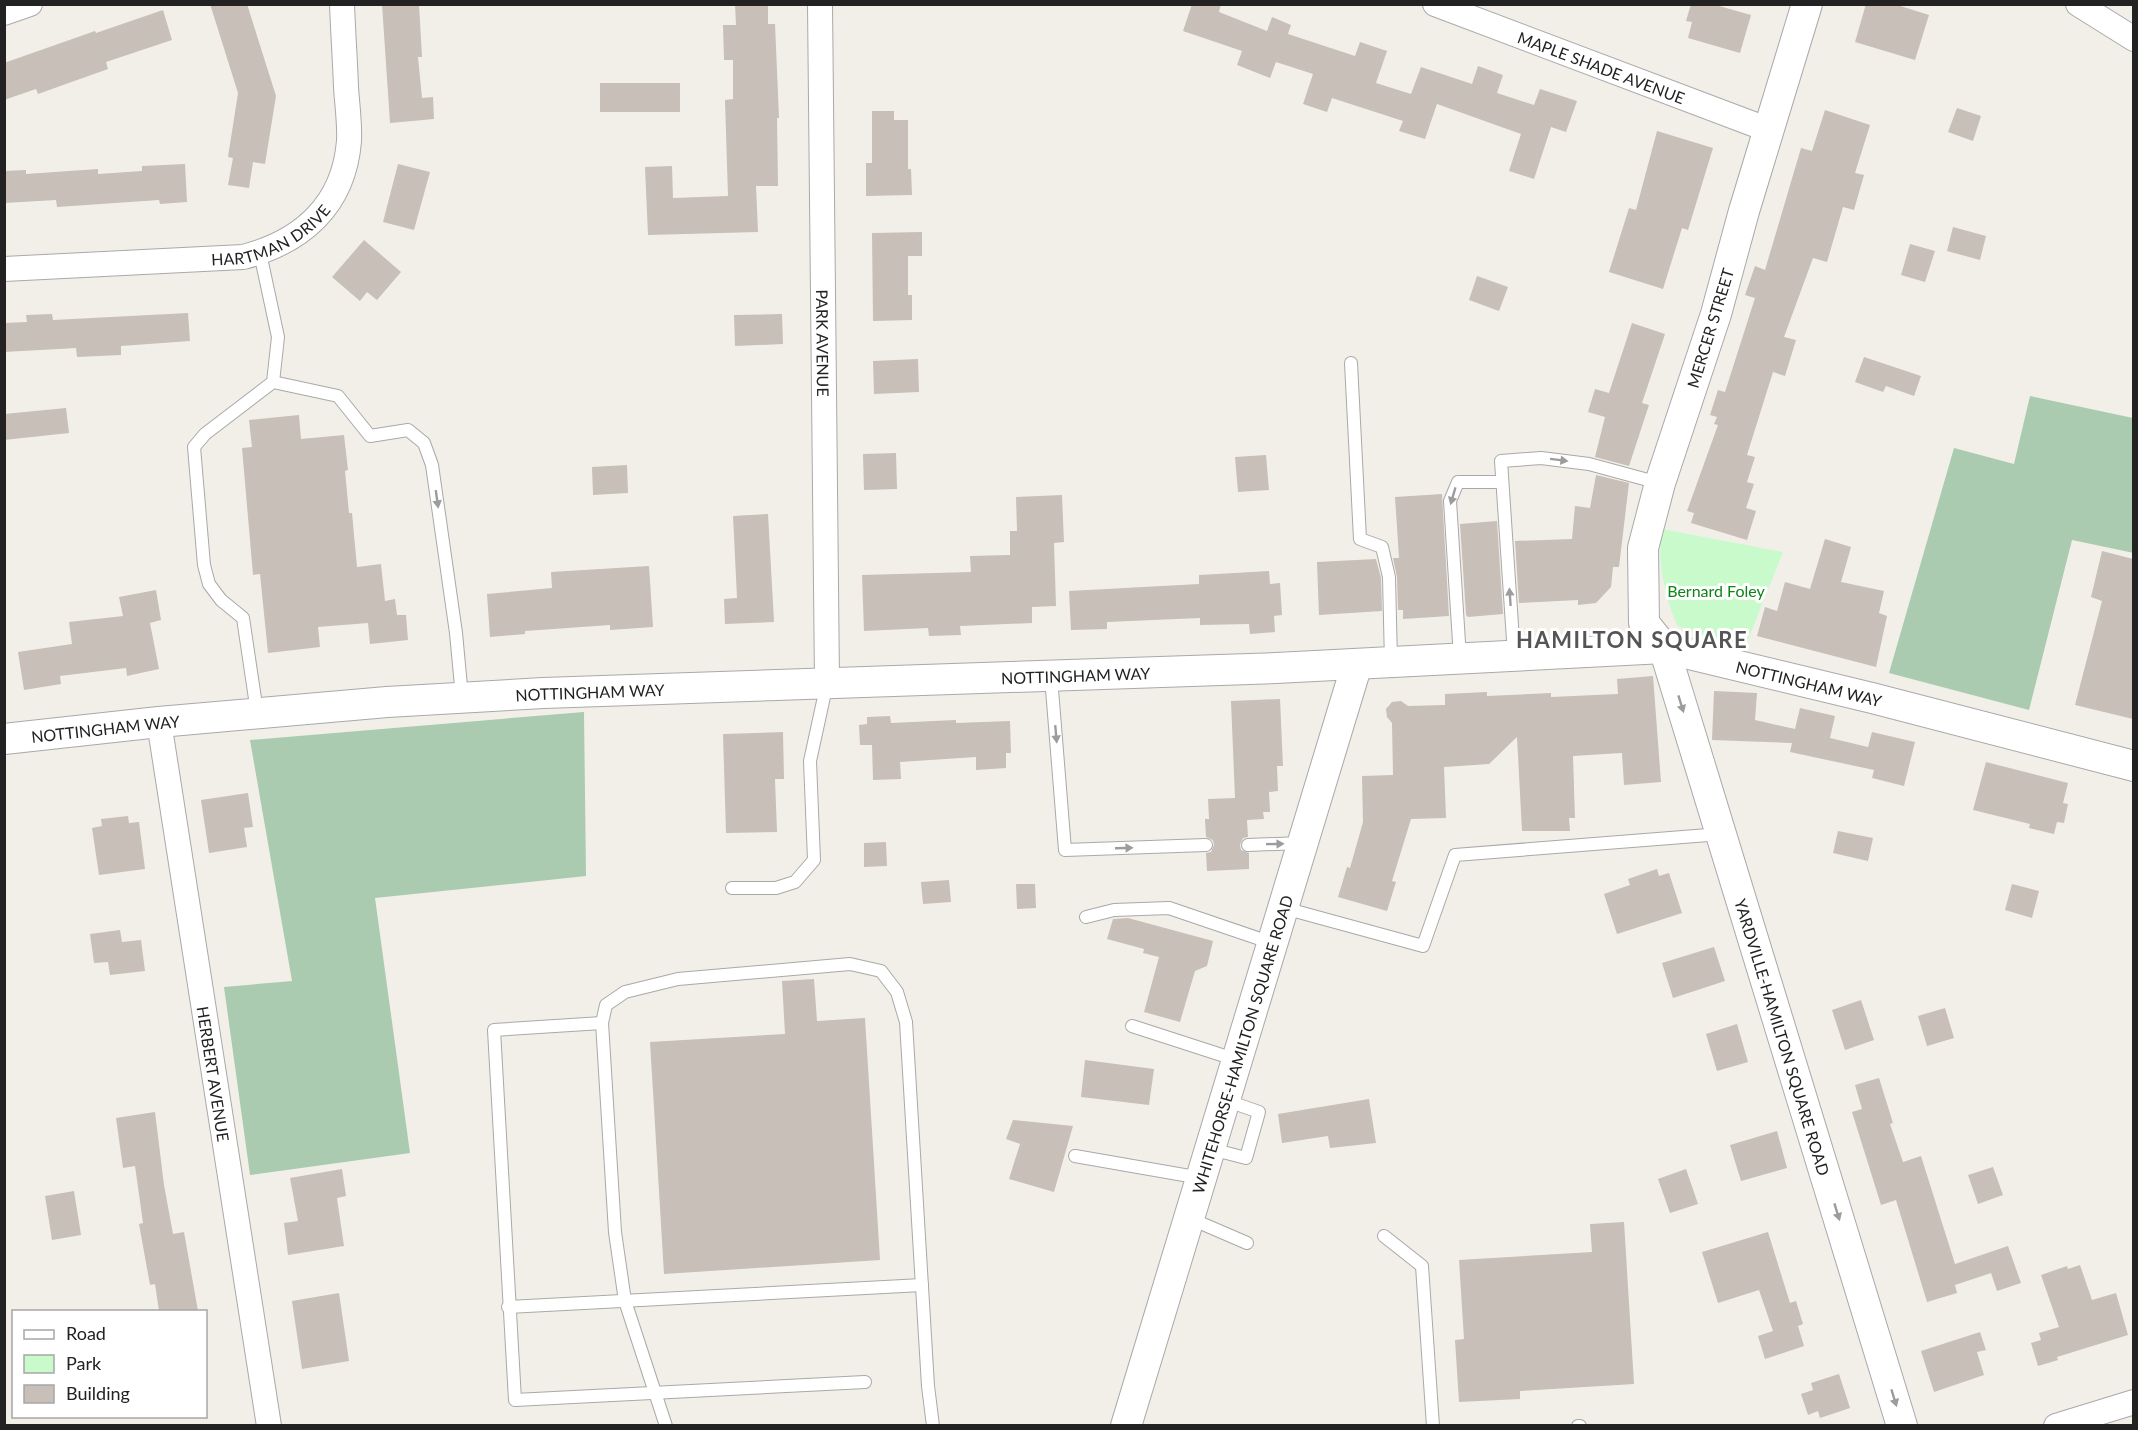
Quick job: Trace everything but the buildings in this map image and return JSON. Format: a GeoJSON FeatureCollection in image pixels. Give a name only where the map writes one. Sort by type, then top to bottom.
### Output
{"type":"FeatureCollection","features":[{"type":"Feature","properties":{"kind":"street"},"geometry":{"type":"LineString","coordinates":[[4,13],[30,4]]}},
{"type":"Feature","properties":{"kind":"street","name":"HARTMAN DRIVE"},"geometry":{"type":"LineString","coordinates":[[4,269],[243,257],[261,253],[294,238],[315,219],[332,197],[344,171],[349,141],[342,4]]}},
{"type":"Feature","properties":{"kind":"street","name":"PARK AVENUE"},"geometry":{"type":"LineString","coordinates":[[820,4],[827,682]]}},
{"type":"Feature","properties":{"kind":"street","name":"MAPLE SHADE AVENUE"},"geometry":{"type":"LineString","coordinates":[[1435,4],[1769,130]]}},
{"type":"Feature","properties":{"kind":"street","name":"MERCER STREET"},"geometry":{"type":"LineString","coordinates":[[1664,648],[1644,622],[1643,548],[1660,483],[1716,314],[1807,4]]}},
{"type":"Feature","properties":{"kind":"street"},"geometry":{"type":"LineString","coordinates":[[2078,4],[2133,39]]}},
{"type":"Feature","properties":{"kind":"street","name":"NOTTINGHAM WAY"},"geometry":{"type":"LineString","coordinates":[[4,739],[258,713],[462,698],[827,682],[1357,664],[1664,648],[1872,698],[2133,766]]}},
{"type":"Feature","properties":{"kind":"street","name":"YARDVILLE-HAMILTON SQUARE ROAD"},"geometry":{"type":"LineString","coordinates":[[1664,648],[1902,1425]]}},
{"type":"Feature","properties":{"kind":"street","name":"WHITEHORSE-HAMILTON SQUARE ROAD"},"geometry":{"type":"LineString","coordinates":[[1126,1425],[1357,664]]}},
{"type":"Feature","properties":{"kind":"street","name":"HERBERT AVENUE"},"geometry":{"type":"LineString","coordinates":[[159,722],[269,1425]]}},
{"type":"Feature","properties":{"kind":"street"},"geometry":{"type":"LineString","coordinates":[[2056,1425],[2133,1402]]}},
{"type":"Feature","properties":{"kind":"lane"},"geometry":{"type":"LineString","coordinates":[[258,713],[243,618],[221,600],[209,584],[204,565],[194,447],[205,434],[273,382],[278,337],[261,253]]}},
{"type":"Feature","properties":{"kind":"lane"},"geometry":{"type":"LineString","coordinates":[[1351,363],[1360,539],[1382,547],[1389,577],[1391,662]]}},
{"type":"Feature","properties":{"kind":"lane"},"geometry":{"type":"LineString","coordinates":[[273,382],[338,396],[370,436],[408,430],[424,443],[432,465],[456,633],[462,698]]}},
{"type":"Feature","properties":{"kind":"lane"},"geometry":{"type":"LineString","coordinates":[[1514,655],[1500,461],[1541,458],[1589,464],[1660,483]]}},
{"type":"Feature","properties":{"kind":"lane"},"geometry":{"type":"LineString","coordinates":[[1460,658],[1450,501],[1458,482],[1502,482]]}},
{"type":"Feature","properties":{"kind":"lane"},"geometry":{"type":"LineString","coordinates":[[1051,675],[1065,850],[1206,845]]}},
{"type":"Feature","properties":{"kind":"lane"},"geometry":{"type":"LineString","coordinates":[[732,888],[776,888],[795,882],[814,861],[810,760],[827,682]]}},
{"type":"Feature","properties":{"kind":"lane"},"geometry":{"type":"LineString","coordinates":[[1283,908],[1423,946],[1455,855],[1721,834]]}},
{"type":"Feature","properties":{"kind":"lane"},"geometry":{"type":"LineString","coordinates":[[1248,844],[1303,843]]}},
{"type":"Feature","properties":{"kind":"lane"},"geometry":{"type":"LineString","coordinates":[[1086,917],[1114,910],[1169,908],[1272,943]]}},
{"type":"Feature","properties":{"kind":"lane"},"geometry":{"type":"LineString","coordinates":[[666,1425],[625,1301],[615,1232],[602,1023],[606,1005],[625,992],[678,979],[850,964],[881,971],[897,992],[906,1022],[928,1386],[933,1425]]}},
{"type":"Feature","properties":{"kind":"lane"},"geometry":{"type":"LineString","coordinates":[[602,1023],[494,1030],[515,1400],[865,1382]]}},
{"type":"Feature","properties":{"kind":"lane"},"geometry":{"type":"LineString","coordinates":[[1132,1026],[1237,1060]]}},
{"type":"Feature","properties":{"kind":"lane"},"geometry":{"type":"LineString","coordinates":[[1074,1156],[1201,1178]]}},
{"type":"Feature","properties":{"kind":"lane"},"geometry":{"type":"LineString","coordinates":[[1189,1218],[1247,1243]]}},
{"type":"Feature","properties":{"kind":"lane"},"geometry":{"type":"LineString","coordinates":[[1384,1236],[1422,1266],[1433,1425]]}},
{"type":"Feature","properties":{"kind":"lane"},"geometry":{"type":"LineString","coordinates":[[508,1307],[922,1285]]}},
{"type":"Feature","properties":{"kind":"green space"},"geometry":{"type":"Polygon","coordinates":[[[2030,396],[2133,418],[2134,553],[2072,540],[2029,710],[1889,673],[1954,448],[2014,464],[2030,396]]]}},
{"type":"Feature","properties":{"kind":"green space","name":"Bernard Foley"},"geometry":{"type":"Polygon","coordinates":[[[1662,529],[1783,552],[1745,647],[1709,638],[1678,626],[1669,605],[1663,579],[1660,552],[1662,529]]]}},
{"type":"Feature","properties":{"kind":"green space"},"geometry":{"type":"Polygon","coordinates":[[[584,712],[586,876],[375,898],[410,1153],[250,1175],[224,987],[292,981],[250,740],[584,712]]]}},
{"type":"Feature","properties":{"kind":"district","name":"HAMILTON SQUARE"},"geometry":{"type":"Point","coordinates":[1632,639]}}]}
